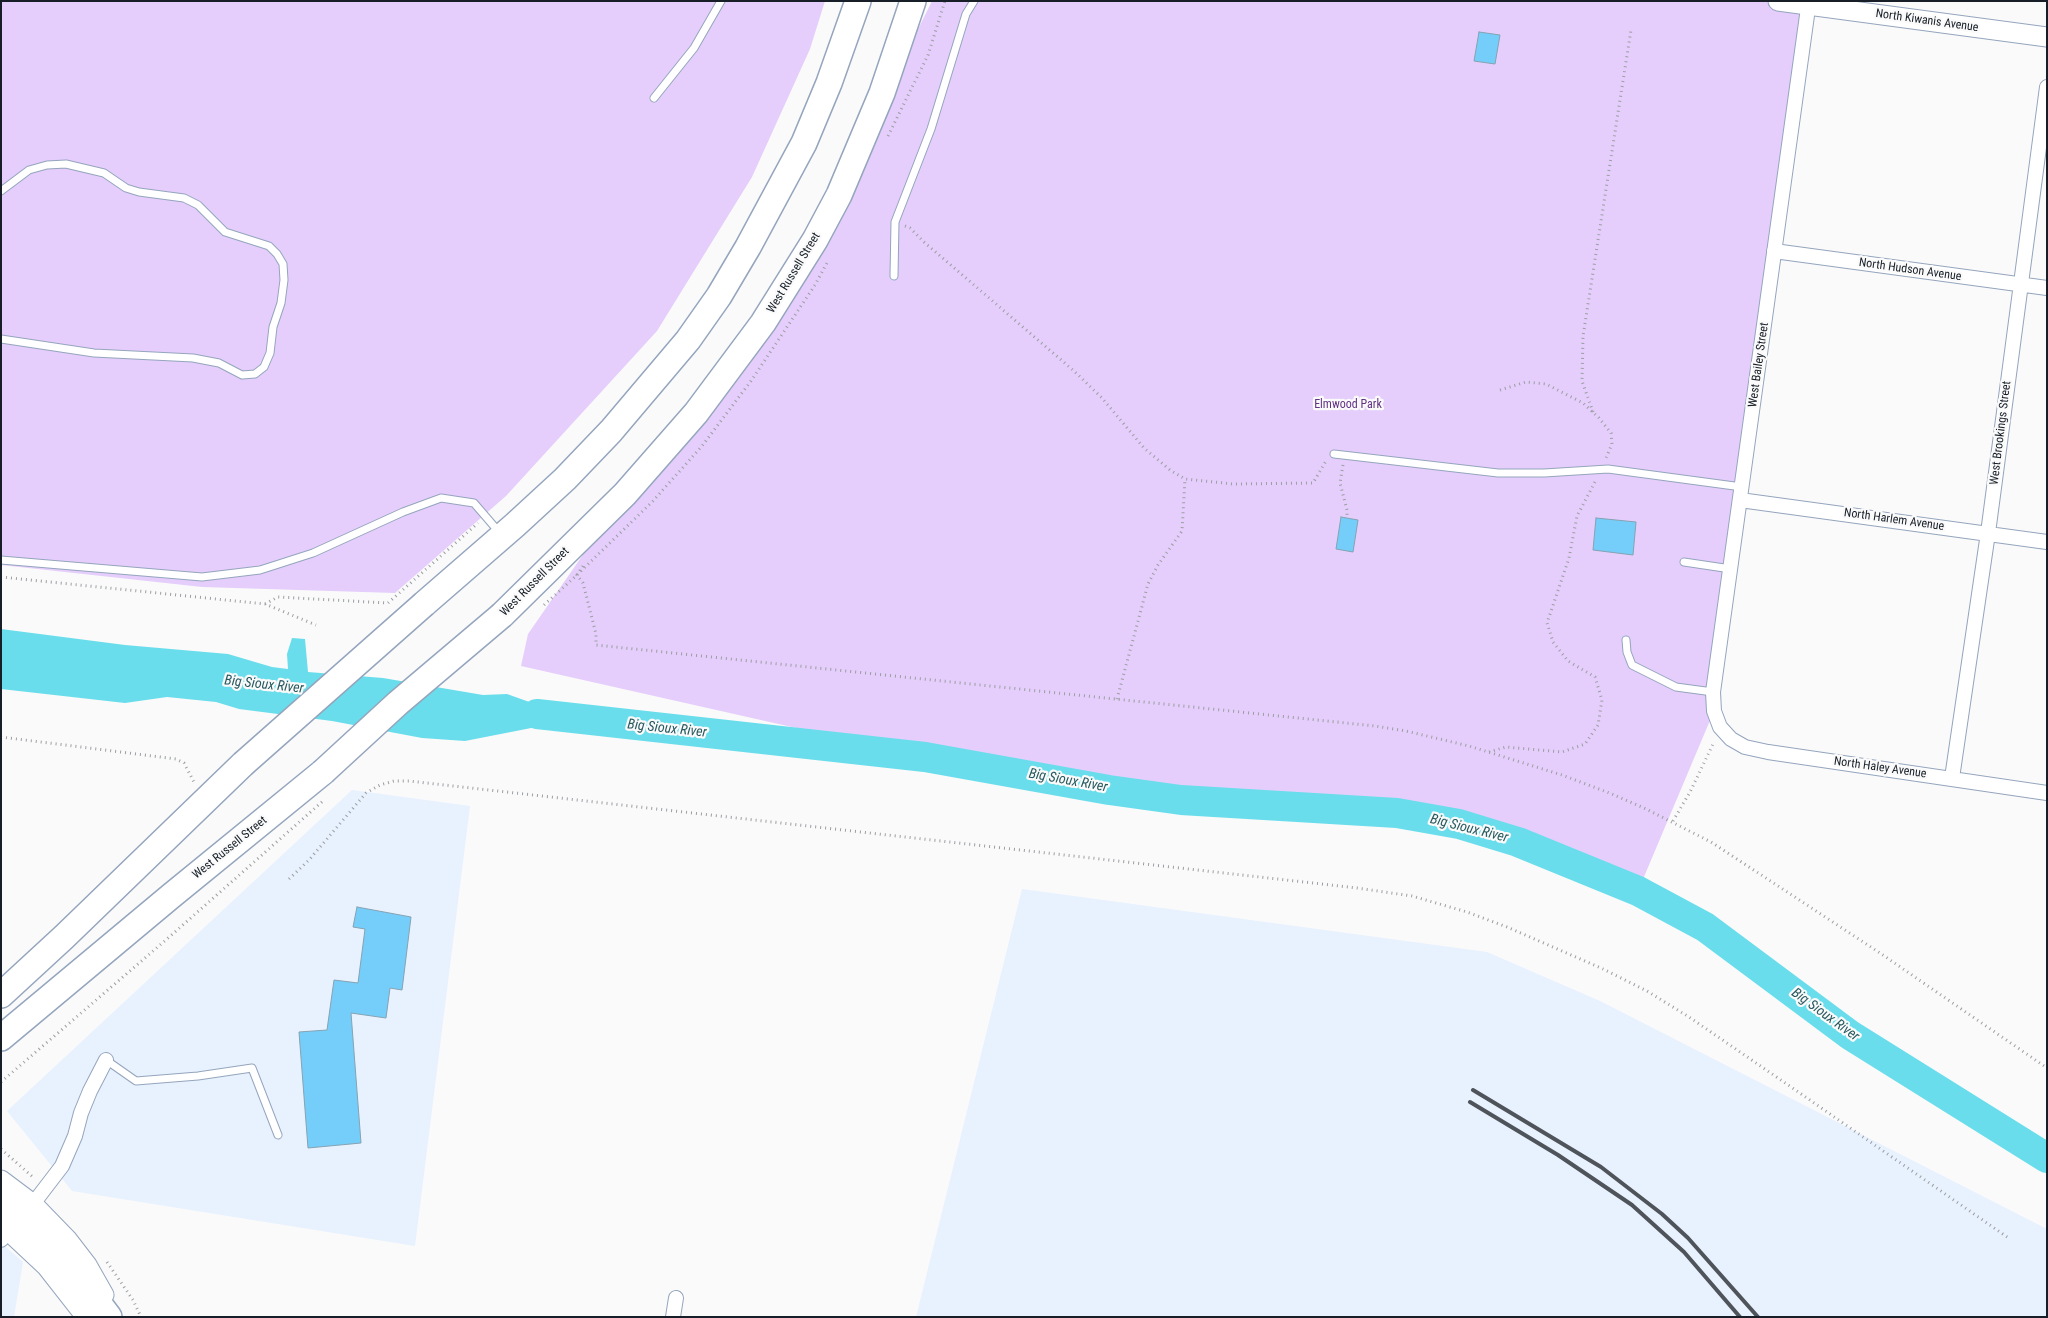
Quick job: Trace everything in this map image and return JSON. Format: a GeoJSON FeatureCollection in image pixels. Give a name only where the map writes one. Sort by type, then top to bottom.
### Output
{"type":"FeatureCollection","features":[{"type":"Feature","properties":{"kind":"highway"},"geometry":{"type":"LineString","coordinates":[[1,995],[64,937],[242,764],[503,536],[565,479],[611,431],[688,340],[719,296],[748,247],[804,143],[829,83],[858,1]]}},
{"type":"Feature","properties":{"kind":"highway","name":"West Russell Street"},"geometry":{"type":"LineString","coordinates":[[1,1038],[322,772],[398,703],[502,615],[631,486],[696,413],[764,323],[810,248],[839,195],[882,93],[914,1]]}},
{"type":"Feature","properties":{"kind":"highway"},"geometry":{"type":"LineString","coordinates":[[1,1197],[14,1223],[79,1277],[109,1317]]}},
{"type":"Feature","properties":{"kind":"street","name":"North Kiwanis Avenue"},"geometry":{"type":"LineString","coordinates":[[1778,1],[1809,3],[2047,37]]}},
{"type":"Feature","properties":{"kind":"street","name":"West Bailey Street"},"geometry":{"type":"LineString","coordinates":[[1720,727],[1714,711],[1713,692],[1809,3]]}},
{"type":"Feature","properties":{"kind":"street","name":"West Brookings Street"},"geometry":{"type":"LineString","coordinates":[[1952,778],[1988,533],[2047,87]]}},
{"type":"Feature","properties":{"kind":"street","name":"North Hudson Avenue"},"geometry":{"type":"LineString","coordinates":[[1774,251],[2047,288]]}},
{"type":"Feature","properties":{"kind":"street","name":"North Harlem Avenue"},"geometry":{"type":"LineString","coordinates":[[1741,493],[2047,542]]}},
{"type":"Feature","properties":{"kind":"street","name":"North Haley Avenue"},"geometry":{"type":"LineString","coordinates":[[1720,727],[1731,739],[1745,746],[1768,752],[2047,793]]}},
{"type":"Feature","properties":{"kind":"street"},"geometry":{"type":"LineString","coordinates":[[14,1223],[62,1166],[73,1143],[90,1091],[106,1060]]}},
{"type":"Feature","properties":{"kind":"street"},"geometry":{"type":"LineString","coordinates":[[1,1180],[14,1223],[86,1317]]}},
{"type":"Feature","properties":{"kind":"street"},"geometry":{"type":"LineString","coordinates":[[14,1223],[66,1239],[87,1265],[107,1299],[114,1317]]}},
{"type":"Feature","properties":{"kind":"street"},"geometry":{"type":"LineString","coordinates":[[673,1317],[676,1298]]}},
{"type":"Feature","properties":{"kind":"lane"},"geometry":{"type":"LineString","coordinates":[[654,98],[694,48],[721,1]]}},
{"type":"Feature","properties":{"kind":"lane"},"geometry":{"type":"LineString","coordinates":[[894,276],[895,222],[931,129],[966,14],[974,1]]}},
{"type":"Feature","properties":{"kind":"lane"},"geometry":{"type":"LineString","coordinates":[[1,192],[29,170],[46,165],[66,164],[104,173],[126,188],[140,192],[184,198],[198,205],[225,232],[269,246],[283,264],[284,280],[281,303],[272,327],[270,353],[264,367],[255,374],[242,375],[219,363],[192,358],[94,353],[1,339]]}},
{"type":"Feature","properties":{"kind":"lane"},"geometry":{"type":"LineString","coordinates":[[1334,454],[1491,472],[1544,473],[1608,469],[1741,493]]}},
{"type":"Feature","properties":{"kind":"lane"},"geometry":{"type":"LineString","coordinates":[[1,560],[202,577],[260,570],[313,553],[403,512],[441,498],[474,503],[503,536]]}},
{"type":"Feature","properties":{"kind":"lane"},"geometry":{"type":"LineString","coordinates":[[1684,562],[1730,569]]}},
{"type":"Feature","properties":{"kind":"lane"},"geometry":{"type":"LineString","coordinates":[[1626,640],[1627,652],[1632,665],[1676,687],[1713,692]]}},
{"type":"Feature","properties":{"kind":"lane"},"geometry":{"type":"LineString","coordinates":[[106,1060],[136,1081],[198,1076],[252,1068],[278,1135]]}},
{"type":"Feature","properties":{"kind":"path"},"geometry":{"type":"LineString","coordinates":[[1594,413],[1582,381],[1583,336],[1631,30]]}},
{"type":"Feature","properties":{"kind":"path"},"geometry":{"type":"LineString","coordinates":[[895,222],[910,228],[1074,371],[1102,398],[1144,448],[1170,470],[1185,479],[1233,484],[1313,483],[1324,467],[1329,453],[1334,454]]}},
{"type":"Feature","properties":{"kind":"path"},"geometry":{"type":"LineString","coordinates":[[1488,752],[1506,747],[1562,752],[1585,744],[1598,725],[1602,700],[1595,677],[1568,661],[1553,642],[1547,623],[1570,558],[1577,516],[1612,444],[1611,433],[1583,403],[1546,384],[1526,382],[1500,390]]}},
{"type":"Feature","properties":{"kind":"path"},"geometry":{"type":"LineString","coordinates":[[1345,455],[1340,483],[1347,510],[1347,518]]}},
{"type":"Feature","properties":{"kind":"path"},"geometry":{"type":"LineString","coordinates":[[1117,700],[1148,584],[1158,565],[1182,531],[1185,479]]}},
{"type":"Feature","properties":{"kind":"path"},"geometry":{"type":"LineString","coordinates":[[264,604],[278,597],[388,603],[484,516]]}},
{"type":"Feature","properties":{"kind":"path"},"geometry":{"type":"LineString","coordinates":[[577,575],[583,583],[596,634],[596,645],[1375,726],[1432,737],[1562,775],[1612,794],[1673,821],[1744,862],[2047,1068]]}},
{"type":"Feature","properties":{"kind":"path"},"geometry":{"type":"LineString","coordinates":[[1,577],[264,604],[316,625]]}},
{"type":"Feature","properties":{"kind":"path"},"geometry":{"type":"LineString","coordinates":[[1673,821],[1701,769],[1720,727]]}},
{"type":"Feature","properties":{"kind":"path"},"geometry":{"type":"LineString","coordinates":[[1,737],[176,759],[184,763],[195,783],[207,797]]}},
{"type":"Feature","properties":{"kind":"path"},"geometry":{"type":"LineString","coordinates":[[289,879],[366,793],[380,785],[394,781],[409,781],[1358,888],[1412,896],[1506,926],[1647,991],[1689,1017],[2010,1239]]}},
{"type":"Feature","properties":{"kind":"path"},"geometry":{"type":"LineString","coordinates":[[1,1082],[174,933],[324,800]]}},
{"type":"Feature","properties":{"kind":"path"},"geometry":{"type":"LineString","coordinates":[[1,1149],[32,1176]]}},
{"type":"Feature","properties":{"kind":"shaded area"},"geometry":{"type":"Polygon","coordinates":[[[352,790],[470,806],[415,1246],[72,1191],[7,1111],[352,790]]]}},
{"type":"Feature","properties":{"kind":"shaded area"},"geometry":{"type":"Polygon","coordinates":[[[1022,889],[1487,952],[1600,1001],[2047,1229],[2047,1317],[916,1317],[1022,889]]]}},
{"type":"Feature","properties":{"kind":"shaded area"},"geometry":{"type":"Polygon","coordinates":[[[1,1243],[23,1262],[14,1317],[1,1317],[1,1243]]]}},
{"type":"Feature","properties":{"kind":"green space"},"geometry":{"type":"Polygon","coordinates":[[[1,1],[825,1],[810,49],[752,177],[657,331],[506,496],[395,593],[202,587],[1,565],[1,1]]]}},
{"type":"Feature","properties":{"kind":"green space","name":"Elmwood Park"},"geometry":{"type":"Polygon","coordinates":[[[932,1],[1777,1],[1809,6],[1714,711],[1638,891],[1518,842],[1459,824],[1397,813],[1181,800],[1020,775],[925,757],[521,666],[528,634],[625,494],[763,323],[859,148],[932,1]]]}},
{"type":"Feature","properties":{"kind":"water"},"geometry":{"type":"Polygon","coordinates":[[[1,629],[125,645],[228,654],[272,667],[288,669],[287,654],[292,638],[305,639],[308,672],[383,678],[483,695],[507,694],[577,719],[465,741],[422,738],[332,721],[239,709],[216,702],[167,697],[125,703],[1,689],[1,629]]]}},
{"type":"Feature","properties":{"kind":"building"},"geometry":{"type":"Polygon","coordinates":[[[1479,32],[1500,35],[1495,64],[1474,61],[1479,32]]]}},
{"type":"Feature","properties":{"kind":"building"},"geometry":{"type":"Polygon","coordinates":[[[1341,517],[1358,520],[1353,552],[1336,549],[1341,517]]]}},
{"type":"Feature","properties":{"kind":"building"},"geometry":{"type":"Polygon","coordinates":[[[1596,518],[1636,522],[1633,555],[1593,550],[1596,518]]]}},
{"type":"Feature","properties":{"kind":"building"},"geometry":{"type":"Polygon","coordinates":[[[357,907],[411,917],[402,990],[390,988],[386,1018],[351,1013],[361,1143],[308,1148],[299,1032],[327,1030],[334,980],[358,983],[365,929],[353,927],[357,907]]]}},
{"type":"Feature","properties":{"kind":"waterway","name":"Big Sioux River"},"geometry":{"type":"LineString","coordinates":[[537,714],[925,757],[1109,790],[1181,800],[1397,813],[1459,824],[1518,842],[1638,891],[1705,927],[1850,1035],[2047,1158]]}},
{"type":"Feature","properties":{"kind":"railway"},"geometry":{"type":"LineString","coordinates":[[1473,1090],[1601,1167],[1662,1214],[1688,1238],[1758,1317]]}},
{"type":"Feature","properties":{"kind":"railway"},"geometry":{"type":"LineString","coordinates":[[1470,1102],[1558,1155],[1632,1205],[1684,1252],[1740,1317]]}}]}
